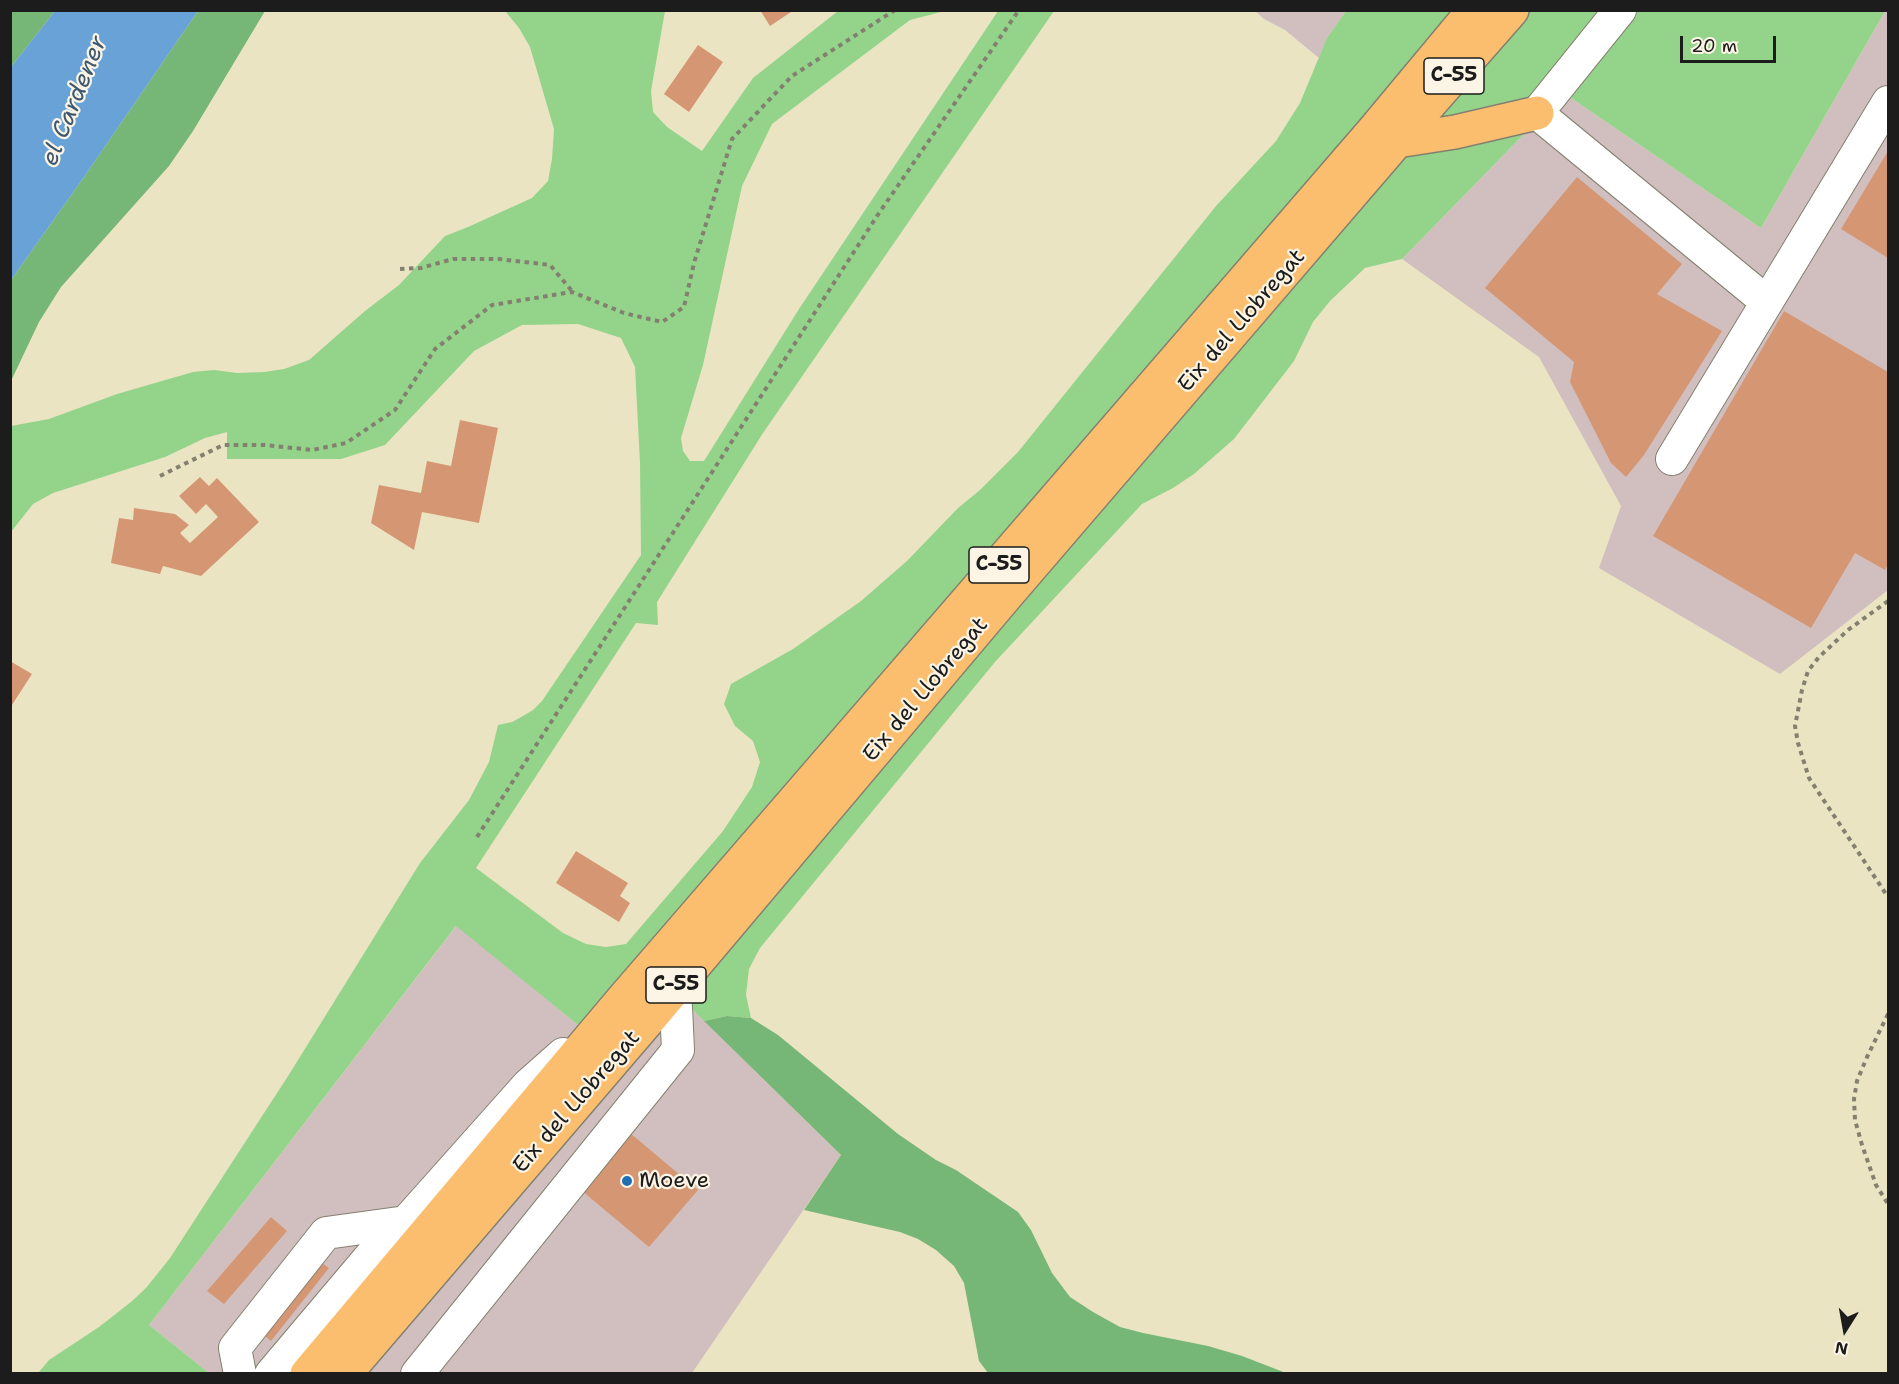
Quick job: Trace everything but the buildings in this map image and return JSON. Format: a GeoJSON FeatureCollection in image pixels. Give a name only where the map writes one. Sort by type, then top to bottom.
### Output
{"type":"FeatureCollection","features":[{"type":"Feature","properties":{"kind":"highway","name":"Eix del Llobregat"},"geometry":{"type":"LineString","coordinates":[[307,1374],[623,999],[1366,139],[1474,10]]}},
{"type":"Feature","properties":{"kind":"highway","name":"Eix del Llobregat"},"geometry":{"type":"LineString","coordinates":[[345,1374],[1014,587],[1512,10]]}},
{"type":"Feature","properties":{"kind":"highway"},"geometry":{"type":"LineString","coordinates":[[1397,141],[1455,132],[1537,113]]}},
{"type":"Feature","properties":{"kind":"street"},"geometry":{"type":"LineString","coordinates":[[1620,10],[1537,113],[1767,302]]}},
{"type":"Feature","properties":{"kind":"street"},"geometry":{"type":"LineString","coordinates":[[1672,459],[1888,102]]}},
{"type":"Feature","properties":{"kind":"street"},"geometry":{"type":"LineString","coordinates":[[417,1374],[678,1050],[675,986]]}},
{"type":"Feature","properties":{"kind":"street"},"geometry":{"type":"LineString","coordinates":[[271,1374],[369,1258],[406,1221],[528,1085],[623,999]]}},
{"type":"Feature","properties":{"kind":"street"},"geometry":{"type":"LineString","coordinates":[[240,1374],[235,1348],[326,1233],[406,1221]]}},
{"type":"Feature","properties":{"kind":"path"},"geometry":{"type":"LineString","coordinates":[[400,268],[421,268],[453,259],[499,259],[550,265],[572,292],[624,313],[662,322],[684,307],[694,263],[732,139],[792,76],[894,10]]}},
{"type":"Feature","properties":{"kind":"path"},"geometry":{"type":"LineString","coordinates":[[477,837],[877,216],[1019,10]]}},
{"type":"Feature","properties":{"kind":"path"},"geometry":{"type":"LineString","coordinates":[[160,476],[223,445],[265,445],[312,450],[346,443],[394,410],[435,349],[492,305],[572,292]]}},
{"type":"Feature","properties":{"kind":"path"},"geometry":{"type":"LineString","coordinates":[[1888,601],[1848,630],[1819,657],[1808,672],[1795,726],[1809,778],[1888,897]]}},
{"type":"Feature","properties":{"kind":"path"},"geometry":{"type":"LineString","coordinates":[[1888,1014],[1857,1082],[1854,1099],[1855,1120],[1862,1145],[1876,1185],[1888,1204]]}},
{"type":"Feature","properties":{"kind":"shaded area"},"geometry":{"type":"Polygon","coordinates":[[[1255,11],[1346,11],[1327,38],[1319,58],[1285,30],[1264,19],[1255,11]]]}},
{"type":"Feature","properties":{"kind":"shaded area"},"geometry":{"type":"Polygon","coordinates":[[[1885,11],[1888,11],[1888,590],[1780,674],[1599,568],[1621,506],[1539,357],[1402,259],[1564,93],[1761,228],[1885,11]]]}},
{"type":"Feature","properties":{"kind":"shaded area"},"geometry":{"type":"Polygon","coordinates":[[[457,925],[629,1067],[685,1002],[841,1155],[692,1373],[209,1373],[149,1325],[457,925]]]}},
{"type":"Feature","properties":{"kind":"green space"},"geometry":{"type":"Polygon","coordinates":[[[10,11],[55,11],[11,67],[10,11]]]}},
{"type":"Feature","properties":{"kind":"green space"},"geometry":{"type":"Polygon","coordinates":[[[198,11],[265,11],[193,131],[169,166],[61,287],[39,322],[11,381],[11,280],[198,11]]]}},
{"type":"Feature","properties":{"kind":"green space"},"geometry":{"type":"Polygon","coordinates":[[[505,11],[665,11],[651,91],[653,112],[667,127],[702,151],[753,78],[838,11],[945,11],[910,20],[772,124],[742,186],[703,365],[681,438],[683,451],[690,461],[704,461],[799,309],[998,11],[1054,11],[763,433],[657,602],[658,625],[636,623],[476,868],[563,933],[586,944],[606,947],[626,944],[723,831],[752,787],[760,762],[753,741],[735,726],[724,704],[731,684],[793,649],[861,601],[907,561],[958,508],[980,490],[1018,452],[1216,206],[1276,141],[1300,103],[1327,38],[1346,11],[1885,11],[1761,228],[1564,93],[1402,259],[1365,268],[1330,301],[1313,322],[1294,361],[1234,439],[1194,474],[1142,504],[995,662],[760,948],[749,969],[746,995],[751,1018],[727,1016],[704,1021],[685,1002],[630,1067],[456,926],[149,1325],[209,1373],[38,1373],[49,1360],[99,1327],[131,1302],[146,1288],[170,1258],[290,1073],[420,863],[469,800],[489,762],[498,725],[512,722],[523,716],[542,701],[641,555],[640,463],[635,367],[621,338],[578,324],[522,325],[474,351],[385,445],[341,459],[227,459],[227,432],[205,438],[165,457],[53,493],[33,504],[11,532],[11,426],[49,419],[117,394],[193,372],[214,370],[237,373],[264,372],[284,369],[309,360],[399,285],[445,236],[532,198],[548,181],[554,129],[530,47],[519,28],[505,11]]]}},
{"type":"Feature","properties":{"kind":"green space"},"geometry":{"type":"Polygon","coordinates":[[[727,1016],[751,1018],[778,1035],[898,1134],[1018,1212],[1031,1230],[1052,1273],[1070,1297],[1093,1312],[1120,1327],[1208,1346],[1286,1373],[988,1373],[979,1361],[964,1283],[954,1266],[936,1250],[900,1232],[804,1210],[841,1155],[704,1021],[727,1016]]]}},
{"type":"Feature","properties":{"kind":"water","name":"el Cardener"},"geometry":{"type":"Polygon","coordinates":[[[55,11],[198,11],[11,280],[11,67],[55,11]]]}},
{"type":"Feature","properties":{"kind":"place","name":"Moeve"},"geometry":{"type":"Point","coordinates":[627,1181]}}]}
